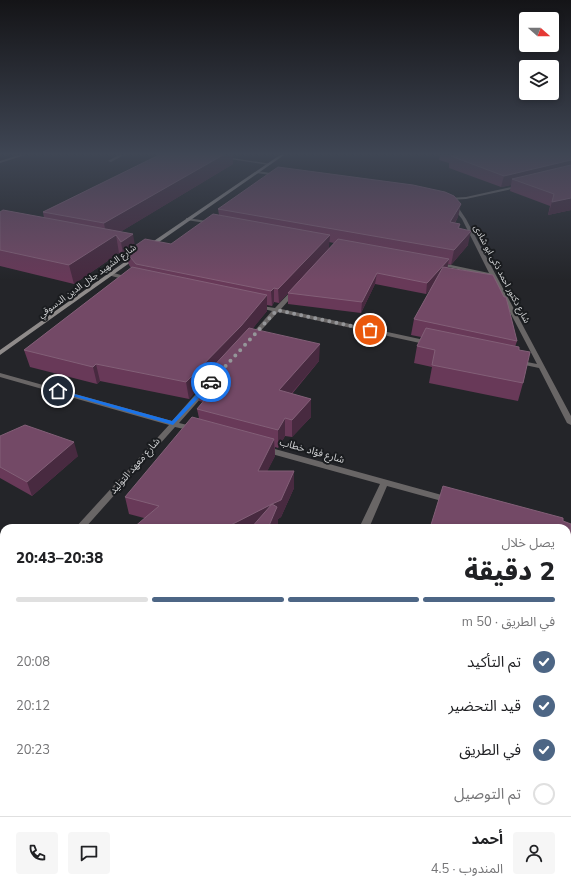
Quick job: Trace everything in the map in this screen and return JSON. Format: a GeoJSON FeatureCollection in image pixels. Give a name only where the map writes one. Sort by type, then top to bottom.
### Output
{"type":"FeatureCollection","features":[{"type":"Feature","properties":{"kind":"main road","name":"شارع الشهيد جلال الدين الدسوقي"},"geometry":{"type":"LineString","coordinates":[[145,250],[221,197]]}},
{"type":"Feature","properties":{"kind":"main road","name":"شارع الشهيد جلال الدين الدسوقي"},"geometry":{"type":"LineString","coordinates":[[2,351],[139,254]]}},
{"type":"Feature","properties":{"kind":"street","name":"شارع دكتور احمد ذكى ابو شادى"},"geometry":{"type":"LineString","coordinates":[[471,197],[444,201],[456,208],[464,219],[571,423]]}},
{"type":"Feature","properties":{"kind":"street"},"geometry":{"type":"LineString","coordinates":[[188,219],[219,224]]}},
{"type":"Feature","properties":{"kind":"street"},"geometry":{"type":"LineString","coordinates":[[430,263],[493,275]]}},
{"type":"Feature","properties":{"kind":"street"},"geometry":{"type":"LineString","coordinates":[[110,274],[141,281]]}},
{"type":"Feature","properties":{"kind":"street"},"geometry":{"type":"LineString","coordinates":[[246,344],[299,287]]}},
{"type":"Feature","properties":{"kind":"street"},"geometry":{"type":"LineString","coordinates":[[247,304],[433,344]]}},
{"type":"Feature","properties":{"kind":"street"},"geometry":{"type":"LineString","coordinates":[[510,360],[542,367]]}},
{"type":"Feature","properties":{"kind":"street"},"geometry":{"type":"LineString","coordinates":[[0,375],[203,432]]}},
{"type":"Feature","properties":{"kind":"street","name":"شارع معهد التوليد"},"geometry":{"type":"LineString","coordinates":[[84,524],[210,383]]}},
{"type":"Feature","properties":{"kind":"street","name":"شارع فؤاد خطاب"},"geometry":{"type":"LineString","coordinates":[[256,446],[459,503]]}},
{"type":"Feature","properties":{"kind":"street"},"geometry":{"type":"LineString","coordinates":[[366,524],[385,482]]}},
{"type":"Feature","properties":{"kind":"building"},"geometry":{"type":"Polygon","coordinates":[[[74,197],[150,197],[104,223],[43,212],[74,197]]]}},
{"type":"Feature","properties":{"kind":"building"},"geometry":{"type":"Polygon","coordinates":[[[235,197],[455,197],[461,204],[450,222],[460,224],[458,228],[471,231],[454,250],[218,209],[235,197]]]}},
{"type":"Feature","properties":{"kind":"building"},"geometry":{"type":"Polygon","coordinates":[[[553,197],[571,197],[571,198],[552,202],[553,197]]]}},
{"type":"Feature","properties":{"kind":"building"},"geometry":{"type":"Polygon","coordinates":[[[3,210],[133,234],[121,242],[116,235],[69,265],[0,250],[0,212],[3,210]]]}},
{"type":"Feature","properties":{"kind":"building"},"geometry":{"type":"Polygon","coordinates":[[[213,214],[330,235],[278,289],[274,288],[271,291],[136,264],[126,252],[145,239],[171,244],[213,214]]]}},
{"type":"Feature","properties":{"kind":"building"},"geometry":{"type":"Polygon","coordinates":[[[338,239],[449,259],[427,283],[377,273],[362,302],[288,293],[338,239]]]}},
{"type":"Feature","properties":{"kind":"building"},"geometry":{"type":"Polygon","coordinates":[[[132,267],[267,295],[241,326],[186,382],[96,364],[93,367],[24,350],[132,267]]]}},
{"type":"Feature","properties":{"kind":"building"},"geometry":{"type":"Polygon","coordinates":[[[443,267],[493,275],[504,297],[506,297],[517,341],[414,319],[443,267]]]}},
{"type":"Feature","properties":{"kind":"building"},"geometry":{"type":"Polygon","coordinates":[[[249,328],[320,344],[279,390],[311,399],[292,420],[285,418],[278,430],[197,409],[215,387],[197,384],[249,328]]]}},
{"type":"Feature","properties":{"kind":"building"},"geometry":{"type":"Polygon","coordinates":[[[426,328],[519,347],[519,350],[530,352],[523,383],[432,365],[435,350],[417,346],[426,328]]]}},
{"type":"Feature","properties":{"kind":"building"},"geometry":{"type":"Polygon","coordinates":[[[192,417],[274,439],[258,471],[294,471],[281,500],[233,524],[138,524],[159,506],[125,497],[192,417]]]}},
{"type":"Feature","properties":{"kind":"building"},"geometry":{"type":"Polygon","coordinates":[[[25,425],[74,442],[27,482],[0,467],[0,436],[25,425]]]}},
{"type":"Feature","properties":{"kind":"building"},"geometry":{"type":"Polygon","coordinates":[[[443,486],[563,518],[563,521],[571,524],[431,524],[443,486]]]}},
{"type":"Feature","properties":{"kind":"building"},"geometry":{"type":"Polygon","coordinates":[[[272,504],[277,507],[270,524],[254,524],[272,504]]]}},
{"type":"Feature","properties":{"kind":"way so far"},"geometry":{"type":"LineString","coordinates":[[211,382],[277,310],[370,330]]}},
{"type":"Feature","properties":{"kind":"route"},"geometry":{"type":"LineString","coordinates":[[58,391],[173,423],[211,382]]}}]}
